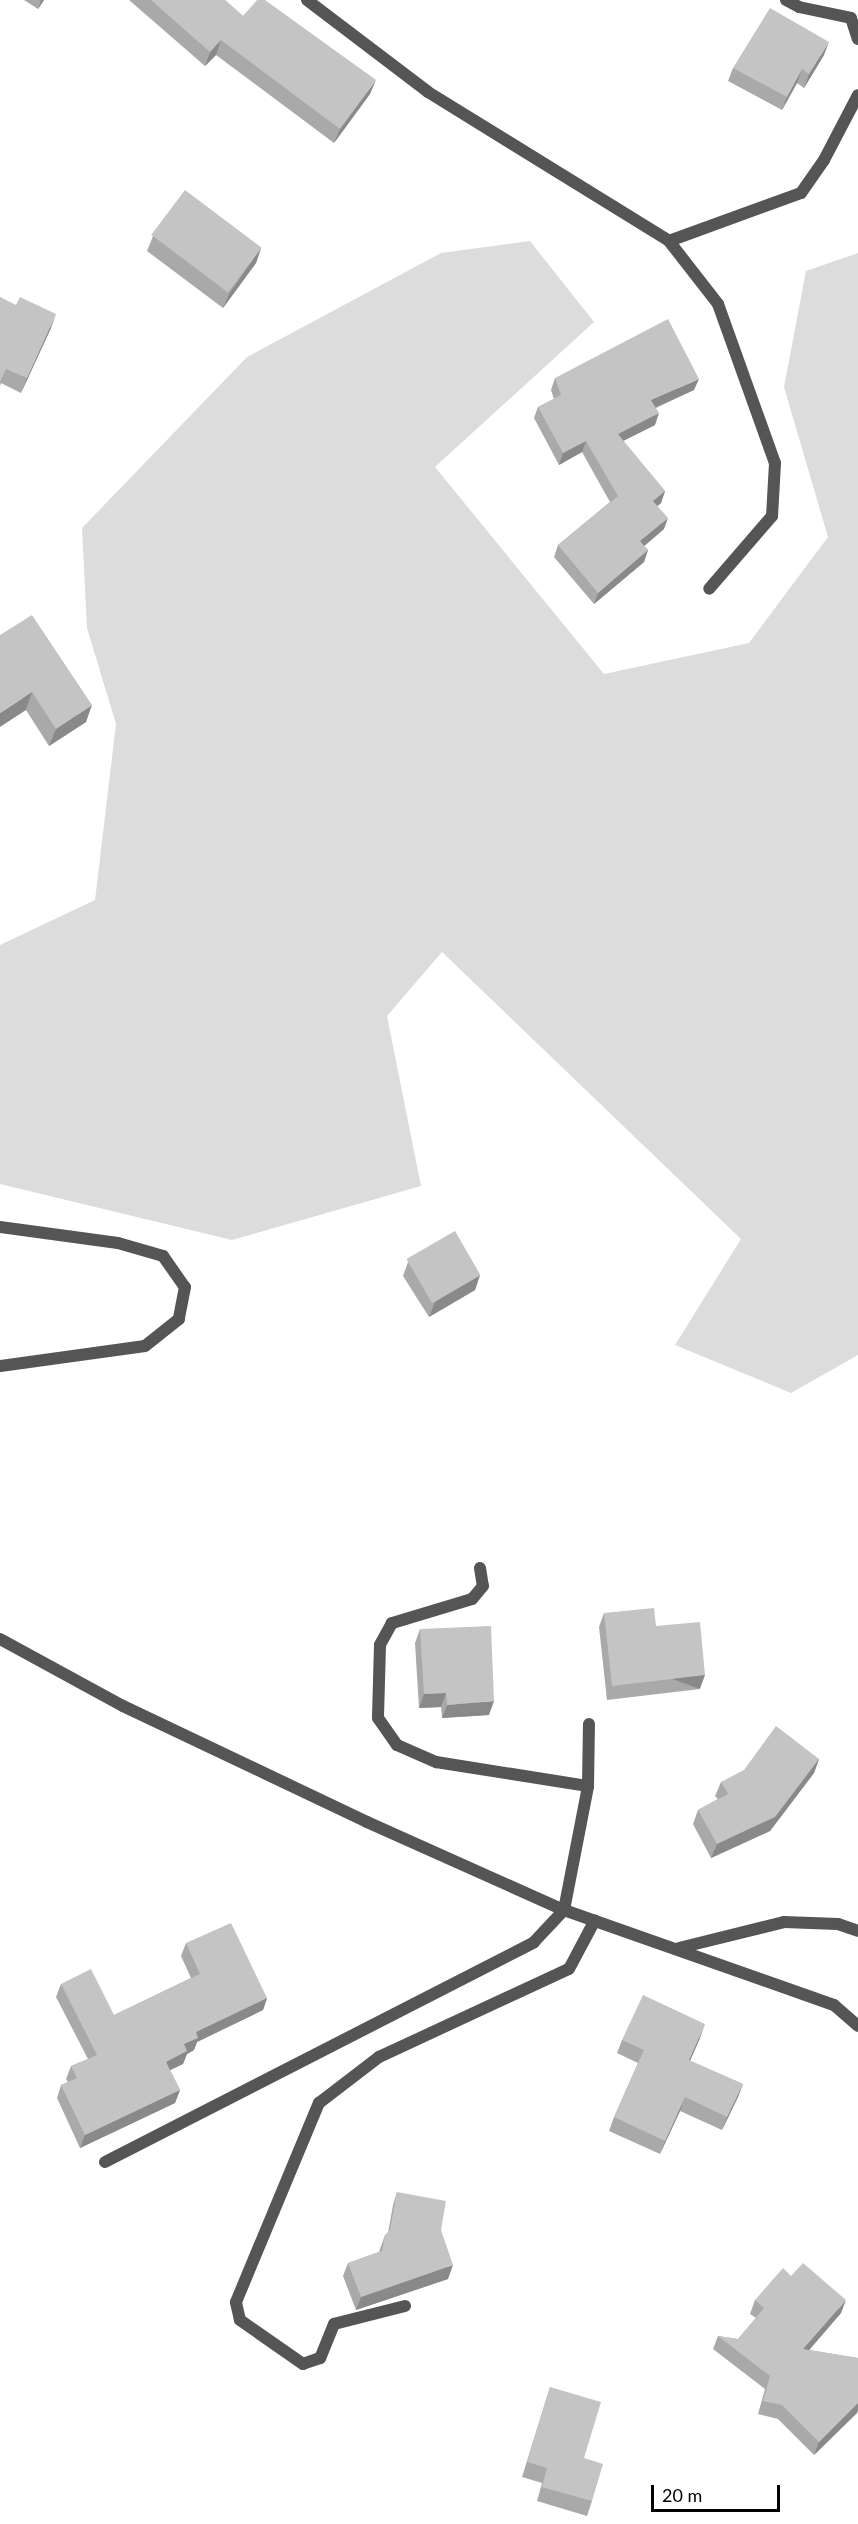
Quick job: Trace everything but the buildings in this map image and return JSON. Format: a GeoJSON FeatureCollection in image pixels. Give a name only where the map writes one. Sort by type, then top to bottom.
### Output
{"type":"FeatureCollection","features":[{"type":"Feature","properties":{"kind":"lane"},"geometry":{"type":"LineString","coordinates":[[308,0],[428,92],[669,241],[718,304],[775,463],[772,516],[710,589]]}},
{"type":"Feature","properties":{"kind":"lane"},"geometry":{"type":"LineString","coordinates":[[786,0],[799,7],[851,18],[858,39]]}},
{"type":"Feature","properties":{"kind":"lane"},"geometry":{"type":"LineString","coordinates":[[669,241],[801,193],[824,160],[858,95]]}},
{"type":"Feature","properties":{"kind":"lane"},"geometry":{"type":"LineString","coordinates":[[0,1227],[118,1243],[162,1256],[185,1287],[179,1319],[145,1346],[0,1366]]}},
{"type":"Feature","properties":{"kind":"lane"},"geometry":{"type":"LineString","coordinates":[[480,1568],[483,1586],[472,1599],[392,1623],[380,1645],[378,1718],[397,1745],[436,1762],[588,1786]]}},
{"type":"Feature","properties":{"kind":"lane"},"geometry":{"type":"LineString","coordinates":[[0,1639],[123,1706],[564,1910],[679,1948],[834,2005],[858,2026]]}},
{"type":"Feature","properties":{"kind":"lane"},"geometry":{"type":"LineString","coordinates":[[105,2163],[534,1942],[564,1910],[588,1786],[589,1724]]}},
{"type":"Feature","properties":{"kind":"lane"},"geometry":{"type":"LineString","coordinates":[[405,2306],[334,2324],[320,2358],[303,2364],[240,2320],[236,2302],[319,2103],[380,2057],[569,1970],[595,1920]]}},
{"type":"Feature","properties":{"kind":"lane"},"geometry":{"type":"LineString","coordinates":[[679,1948],[784,1922],[838,1924],[858,1931]]}},
{"type":"Feature","properties":{"kind":"shaded area"},"geometry":{"type":"Polygon","coordinates":[[[530,241],[594,322],[435,467],[604,674],[749,643],[828,537],[784,387],[806,271],[858,253],[858,1355],[791,1393],[675,1345],[741,1239],[442,952],[387,1016],[421,1186],[232,1240],[0,1184],[0,945],[95,900],[116,724],[87,628],[82,528],[247,357],[441,253],[530,241]]]}}]}
